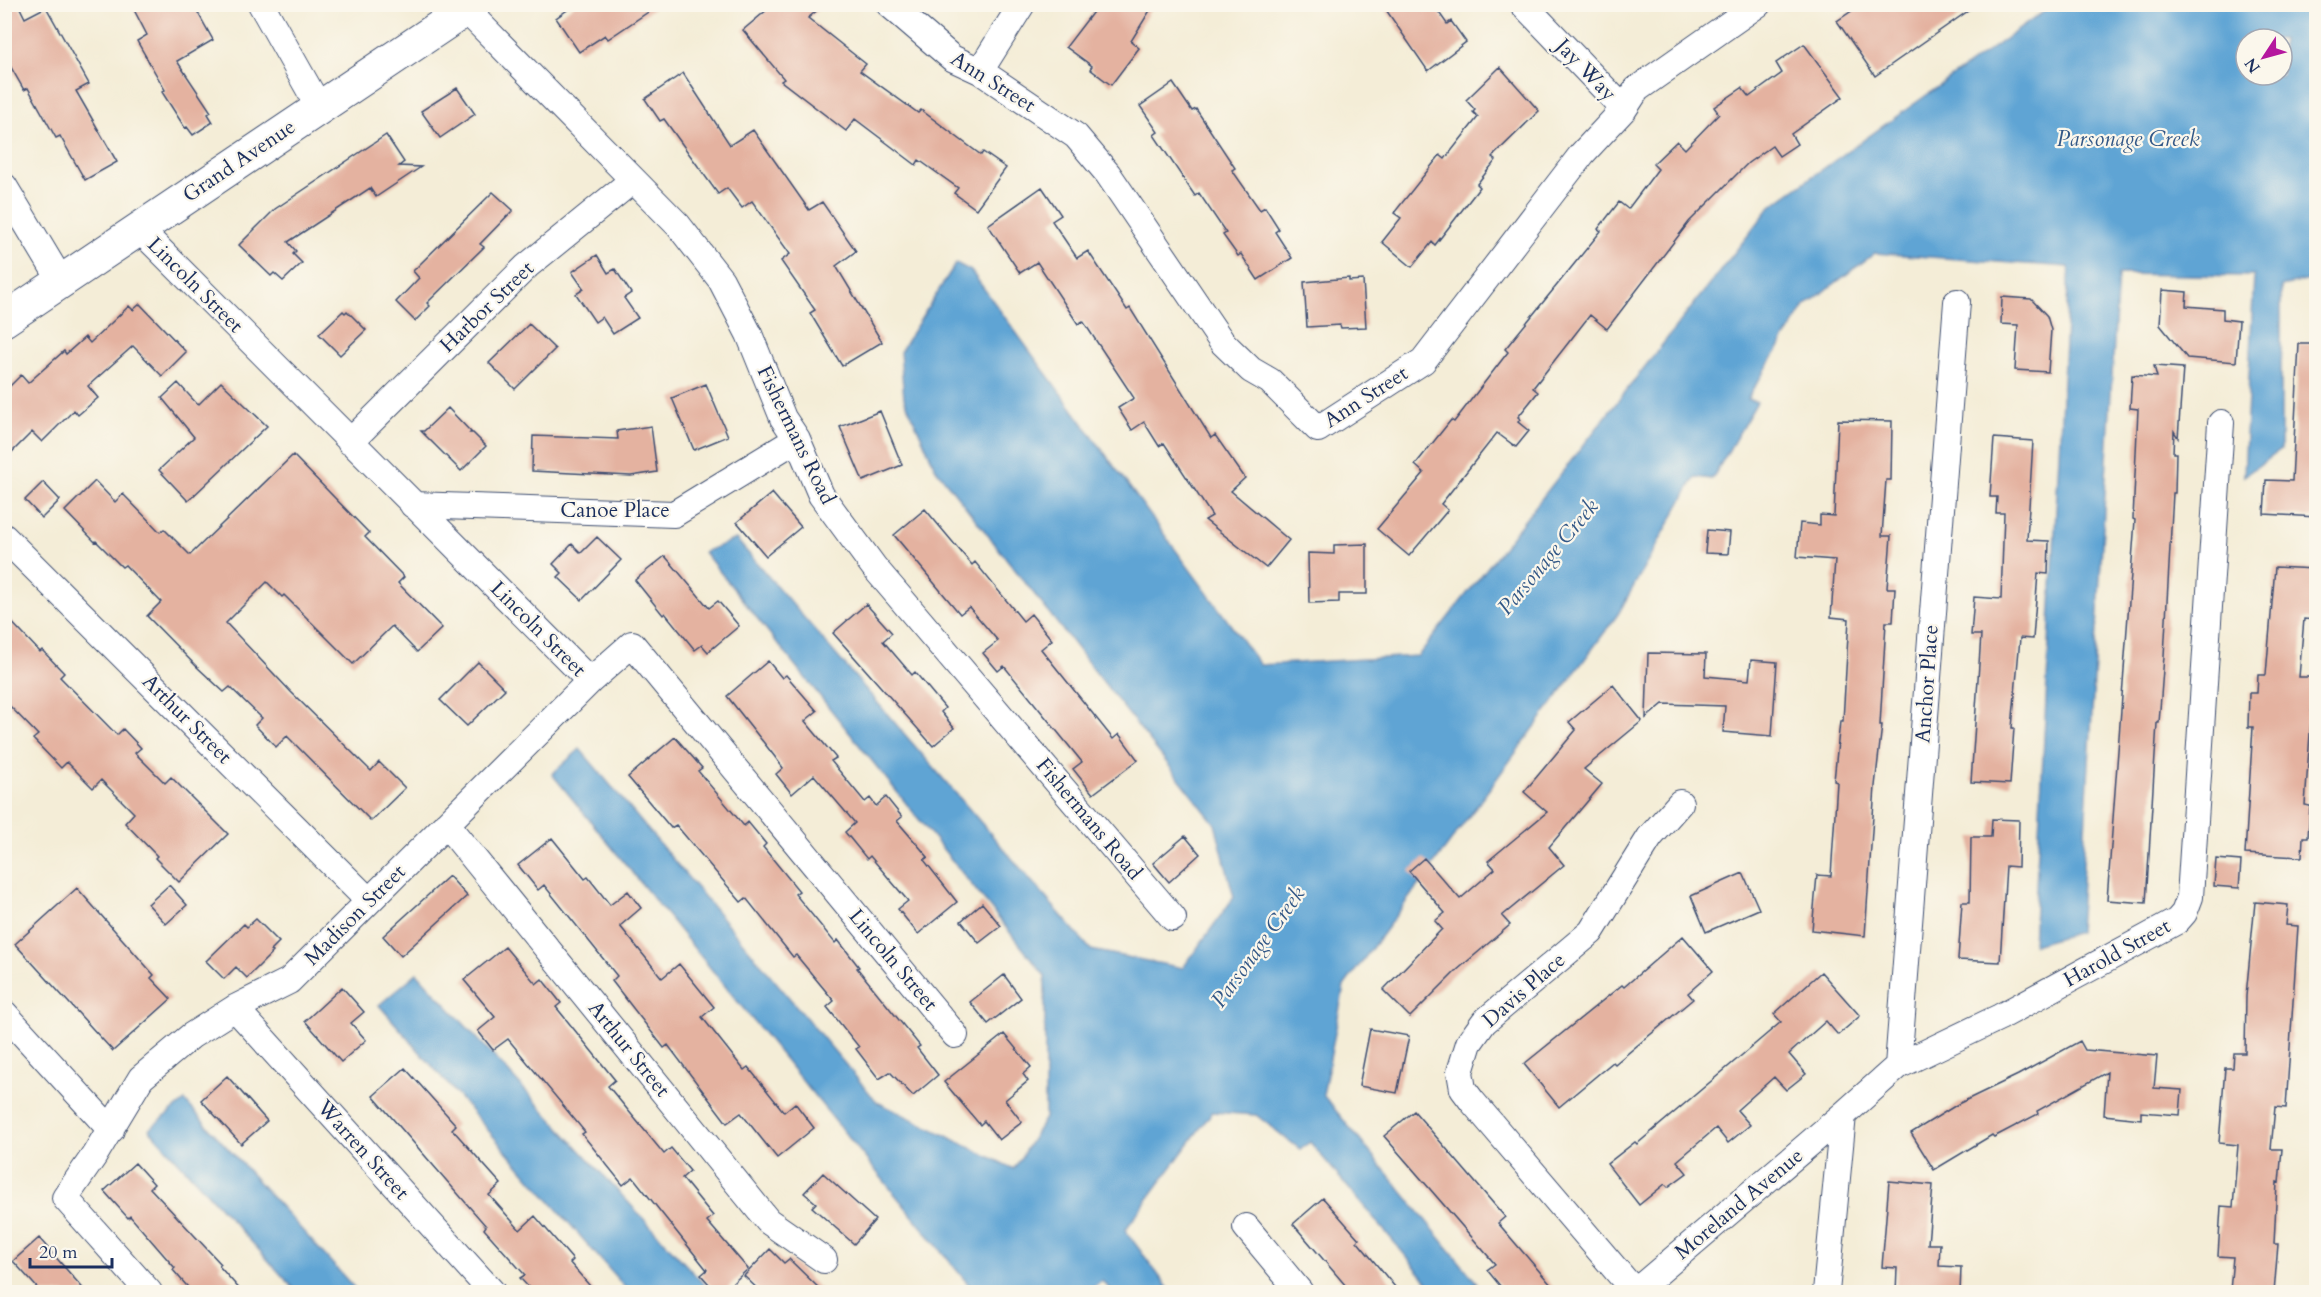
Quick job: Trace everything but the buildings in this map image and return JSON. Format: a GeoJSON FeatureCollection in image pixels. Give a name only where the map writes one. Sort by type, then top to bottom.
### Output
{"type":"FeatureCollection","features":[{"type":"Feature","properties":{"kind":"street"},"geometry":{"type":"LineString","coordinates":[[261,4],[319,107]]}},
{"type":"Feature","properties":{"kind":"street","name":"Ann Street"},"geometry":{"type":"LineString","coordinates":[[889,4],[952,58],[980,71],[1076,136],[1108,174],[1222,342],[1251,370],[1270,381],[1318,429],[1423,361],[1582,154],[1624,109],[1637,89],[1758,4]]}},
{"type":"Feature","properties":{"kind":"street"},"geometry":{"type":"LineString","coordinates":[[980,71],[1022,4]]}},
{"type":"Feature","properties":{"kind":"street","name":"Jay Way"},"geometry":{"type":"LineString","coordinates":[[1523,4],[1624,109]]}},
{"type":"Feature","properties":{"kind":"street","name":"Grand Avenue"},"geometry":{"type":"LineString","coordinates":[[4,320],[470,7]]}},
{"type":"Feature","properties":{"kind":"street","name":"Fishermans Road"},"geometry":{"type":"LineString","coordinates":[[470,7],[678,225],[721,280],[749,334],[783,418],[797,439],[820,495],[874,567],[1173,918]]}},
{"type":"Feature","properties":{"kind":"street","name":"Harbor Street"},"geometry":{"type":"LineString","coordinates":[[350,442],[527,266],[633,180]]}},
{"type":"Feature","properties":{"kind":"street"},"geometry":{"type":"LineString","coordinates":[[4,186],[61,281]]}},
{"type":"Feature","properties":{"kind":"street","name":"Lincoln Street"},"geometry":{"type":"LineString","coordinates":[[139,229],[590,681],[632,644],[956,1035]]}},
{"type":"Feature","properties":{"kind":"street","name":"Anchor Place"},"geometry":{"type":"LineString","coordinates":[[1898,1066],[1957,302]]}},
{"type":"Feature","properties":{"kind":"street","name":"Harold Street"},"geometry":{"type":"LineString","coordinates":[[1843,1115],[1898,1066],[2000,1017],[2177,921],[2184,913],[2190,897],[2197,805],[2221,423]]}},
{"type":"Feature","properties":{"kind":"street","name":"Canoe Place"},"geometry":{"type":"LineString","coordinates":[[413,505],[674,514],[797,439]]}},
{"type":"Feature","properties":{"kind":"street","name":"Arthur Street"},"geometry":{"type":"LineString","coordinates":[[4,537],[369,901]]}},
{"type":"Feature","properties":{"kind":"street","name":"Madison Street"},"geometry":{"type":"LineString","coordinates":[[149,1293],[65,1198],[111,1130],[141,1078],[191,1036],[235,1008],[289,981],[590,681]]}},
{"type":"Feature","properties":{"kind":"street","name":"Davis Place"},"geometry":{"type":"LineString","coordinates":[[1635,1292],[1472,1101],[1463,1089],[1460,1072],[1469,1043],[1484,1022],[1591,932],[1650,837],[1680,803]]}},
{"type":"Feature","properties":{"kind":"street","name":"Arthur Street"},"geometry":{"type":"LineString","coordinates":[[446,824],[768,1221],[824,1260]]}},
{"type":"Feature","properties":{"kind":"street","name":"Warren Street"},"geometry":{"type":"LineString","coordinates":[[235,1008],[492,1293]]}},
{"type":"Feature","properties":{"kind":"street"},"geometry":{"type":"LineString","coordinates":[[4,1013],[111,1130]]}},
{"type":"Feature","properties":{"kind":"street"},"geometry":{"type":"LineString","coordinates":[[1826,1293],[1843,1115]]}},
{"type":"Feature","properties":{"kind":"street","name":"Moreland Avenue"},"geometry":{"type":"LineString","coordinates":[[1635,1292],[1843,1115]]}},
{"type":"Feature","properties":{"kind":"street"},"geometry":{"type":"LineString","coordinates":[[1246,1227],[1300,1293]]}},
{"type":"Feature","properties":{"kind":"water","name":"Parsonage Creek"},"geometry":{"type":"Polygon","coordinates":[[[2053,5],[2316,5],[2316,272],[2309,280],[2281,286],[2281,449],[2244,476],[2254,276],[2118,274],[2079,932],[2033,945],[2069,267],[1875,253],[1805,306],[1747,399],[1757,402],[1712,479],[1695,477],[1618,614],[1344,986],[1323,1095],[1477,1283],[1465,1292],[1436,1292],[1310,1142],[1300,1149],[1256,1115],[1212,1112],[1125,1230],[1171,1292],[1113,1292],[1102,1281],[1088,1292],[962,1292],[969,1285],[552,774],[580,749],[877,1102],[1014,1169],[1045,1118],[1045,976],[704,552],[736,539],[1091,950],[1183,968],[1234,897],[1215,824],[936,469],[904,398],[900,352],[956,263],[971,271],[1260,665],[1418,656],[1771,206],[2053,5]]]}},
{"type":"Feature","properties":{"kind":"water"},"geometry":{"type":"Polygon","coordinates":[[[417,973],[711,1292],[629,1292],[379,1005],[417,973]]]}},
{"type":"Feature","properties":{"kind":"water"},"geometry":{"type":"Polygon","coordinates":[[[185,1101],[358,1292],[297,1292],[149,1129],[185,1101]]]}}]}
